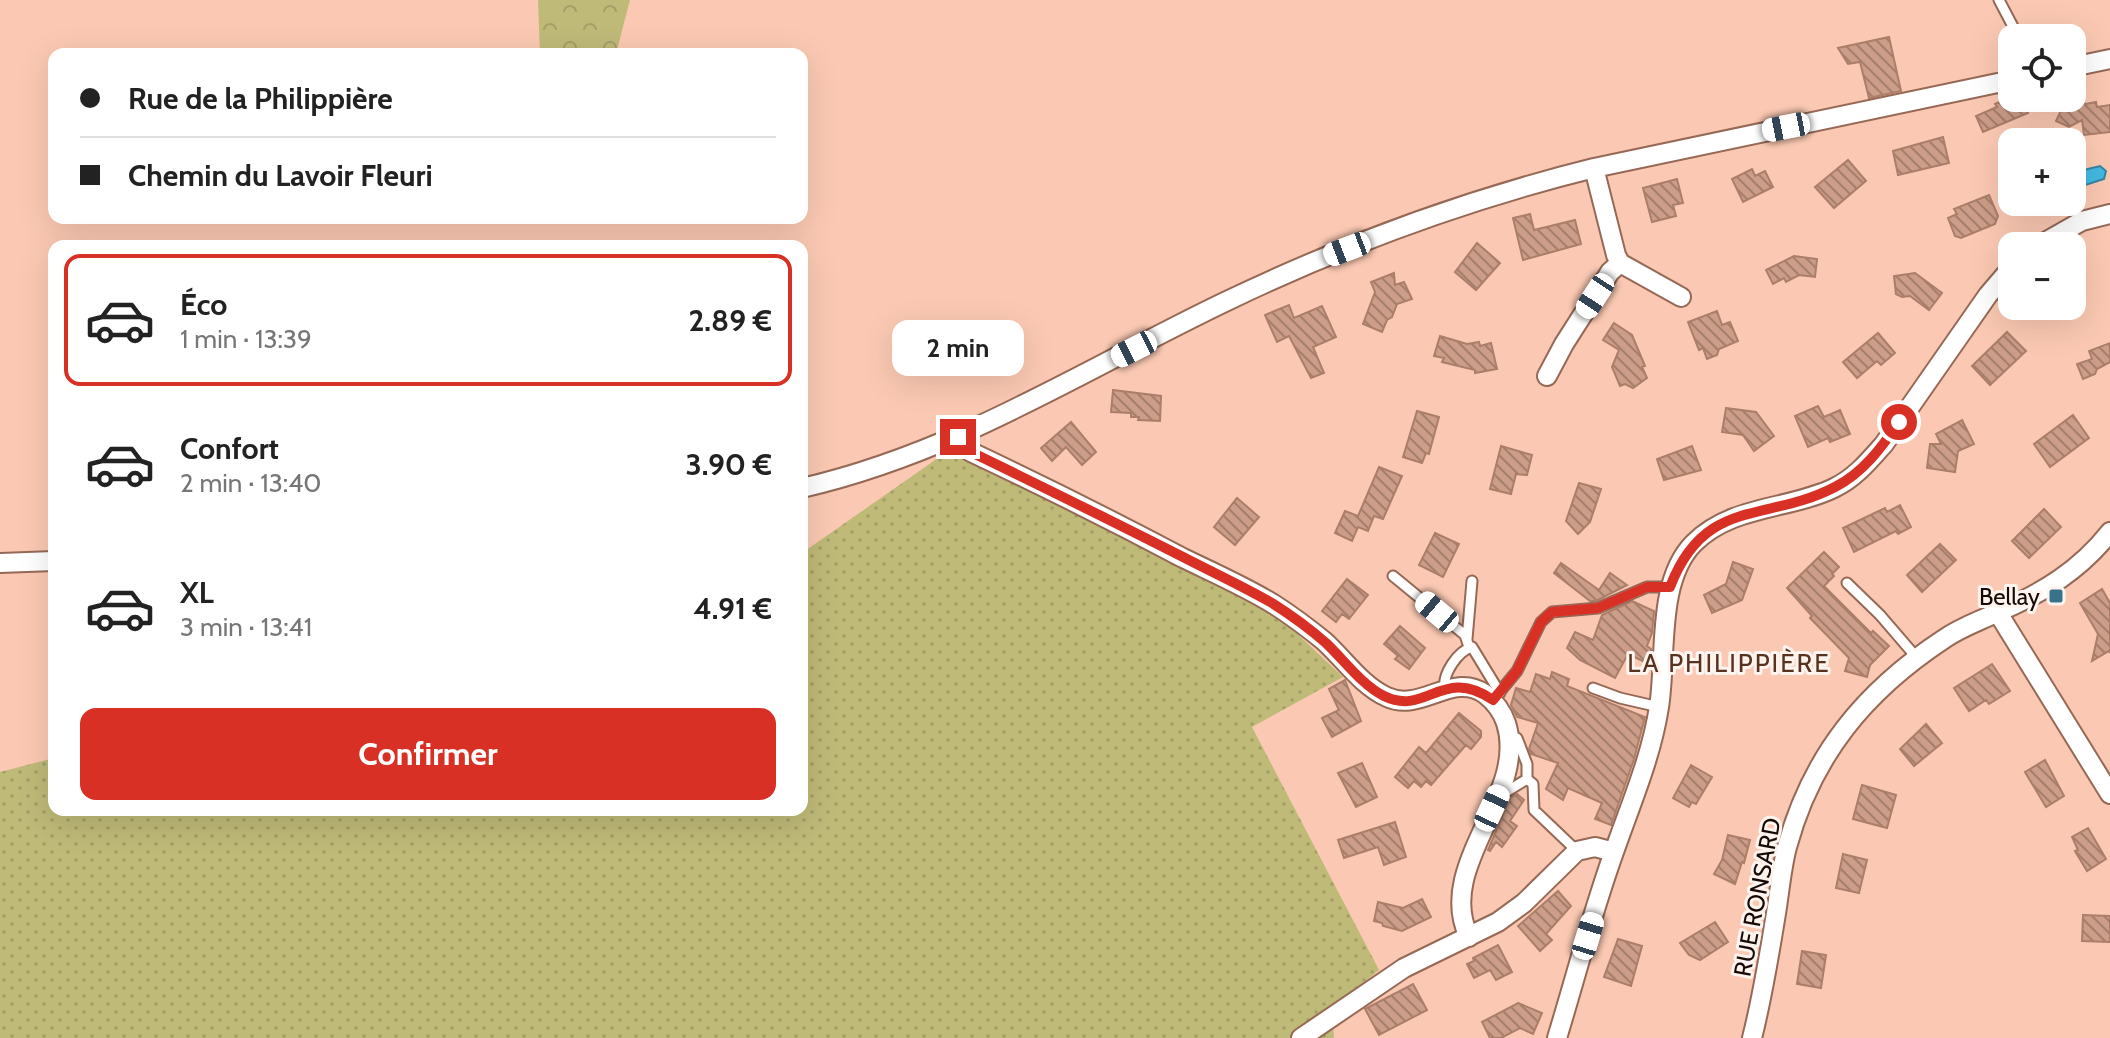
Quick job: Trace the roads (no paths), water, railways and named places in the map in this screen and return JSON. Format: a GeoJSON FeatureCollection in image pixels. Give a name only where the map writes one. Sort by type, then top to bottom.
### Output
{"type":"FeatureCollection","features":[{"type":"Feature","properties":{"kind":"street"},"geometry":{"type":"LineString","coordinates":[[2086,64],[2110,59]]}},
{"type":"Feature","properties":{"kind":"street"},"geometry":{"type":"LineString","coordinates":[[808,486],[894,462],[958,437],[1228,300],[1321,259],[1448,210],[1594,168],[1998,83]]}},
{"type":"Feature","properties":{"kind":"street"},"geometry":{"type":"LineString","coordinates":[[1594,168],[1620,263],[1681,297]]}},
{"type":"Feature","properties":{"kind":"street"},"geometry":{"type":"LineString","coordinates":[[2063,232],[2082,221],[2110,214]]}},
{"type":"Feature","properties":{"kind":"street"},"geometry":{"type":"LineString","coordinates":[[1547,376],[1610,272],[1620,263]]}},
{"type":"Feature","properties":{"kind":"street"},"geometry":{"type":"LineString","coordinates":[[1557,1038],[1614,852],[1651,751],[1659,707],[1670,587],[1687,552],[1719,524],[1834,488],[1866,465],[1998,283]]}},
{"type":"Feature","properties":{"kind":"street"},"geometry":{"type":"LineString","coordinates":[[958,437],[963,447],[971,452],[1271,603],[1324,642],[1370,686],[1388,698],[1407,702],[1461,687],[1497,696],[1508,736],[1510,764],[1466,879],[1462,916],[1469,937]]}},
{"type":"Feature","properties":{"kind":"street","name":"RUE RONSARD"},"geometry":{"type":"LineString","coordinates":[[1752,1038],[1786,850],[1800,804],[1837,737],[1885,683],[1917,658],[1946,637],[2059,582],[2080,565],[2110,532]]}},
{"type":"Feature","properties":{"kind":"street"},"geometry":{"type":"LineString","coordinates":[[0,563],[48,561]]}},
{"type":"Feature","properties":{"kind":"street"},"geometry":{"type":"LineString","coordinates":[[1998,613],[2110,794]]}},
{"type":"Feature","properties":{"kind":"street"},"geometry":{"type":"LineString","coordinates":[[1301,1038],[1404,968],[1498,922],[1524,903],[1577,851],[1595,847],[1614,852]]}},
{"type":"Feature","properties":{"kind":"lane"},"geometry":{"type":"LineString","coordinates":[[1999,0],[2012,24]]}},
{"type":"Feature","properties":{"kind":"lane"},"geometry":{"type":"LineString","coordinates":[[1393,576],[1476,650],[1497,696],[1523,662],[1541,622],[1552,612],[1598,608],[1647,587],[1670,587]]}},
{"type":"Feature","properties":{"kind":"lane"},"geometry":{"type":"LineString","coordinates":[[1445,689],[1445,674],[1468,643],[1472,581]]}},
{"type":"Feature","properties":{"kind":"lane"},"geometry":{"type":"LineString","coordinates":[[1847,583],[1917,658]]}},
{"type":"Feature","properties":{"kind":"lane"},"geometry":{"type":"LineString","coordinates":[[1593,688],[1659,707]]}},
{"type":"Feature","properties":{"kind":"lane"},"geometry":{"type":"LineString","coordinates":[[1508,736],[1517,738],[1527,764],[1527,779],[1534,789],[1534,810],[1577,851]]}},
{"type":"Feature","properties":{"kind":"lane"},"geometry":{"type":"LineString","coordinates":[[1500,791],[1506,792],[1527,779]]}},
{"type":"Feature","properties":{"kind":"water"},"geometry":{"type":"Polygon","coordinates":[[[2100,166],[2106,171],[2104,179],[2086,185],[2086,169],[2100,166]]]}},
{"type":"Feature","properties":{"kind":"place","name":"Bellay"},"geometry":{"type":"Point","coordinates":[2056,596]}},
{"type":"Feature","properties":{"kind":"district","name":"LA PHILIPPIÈRE"},"geometry":{"type":"Point","coordinates":[1729,663]}}]}
